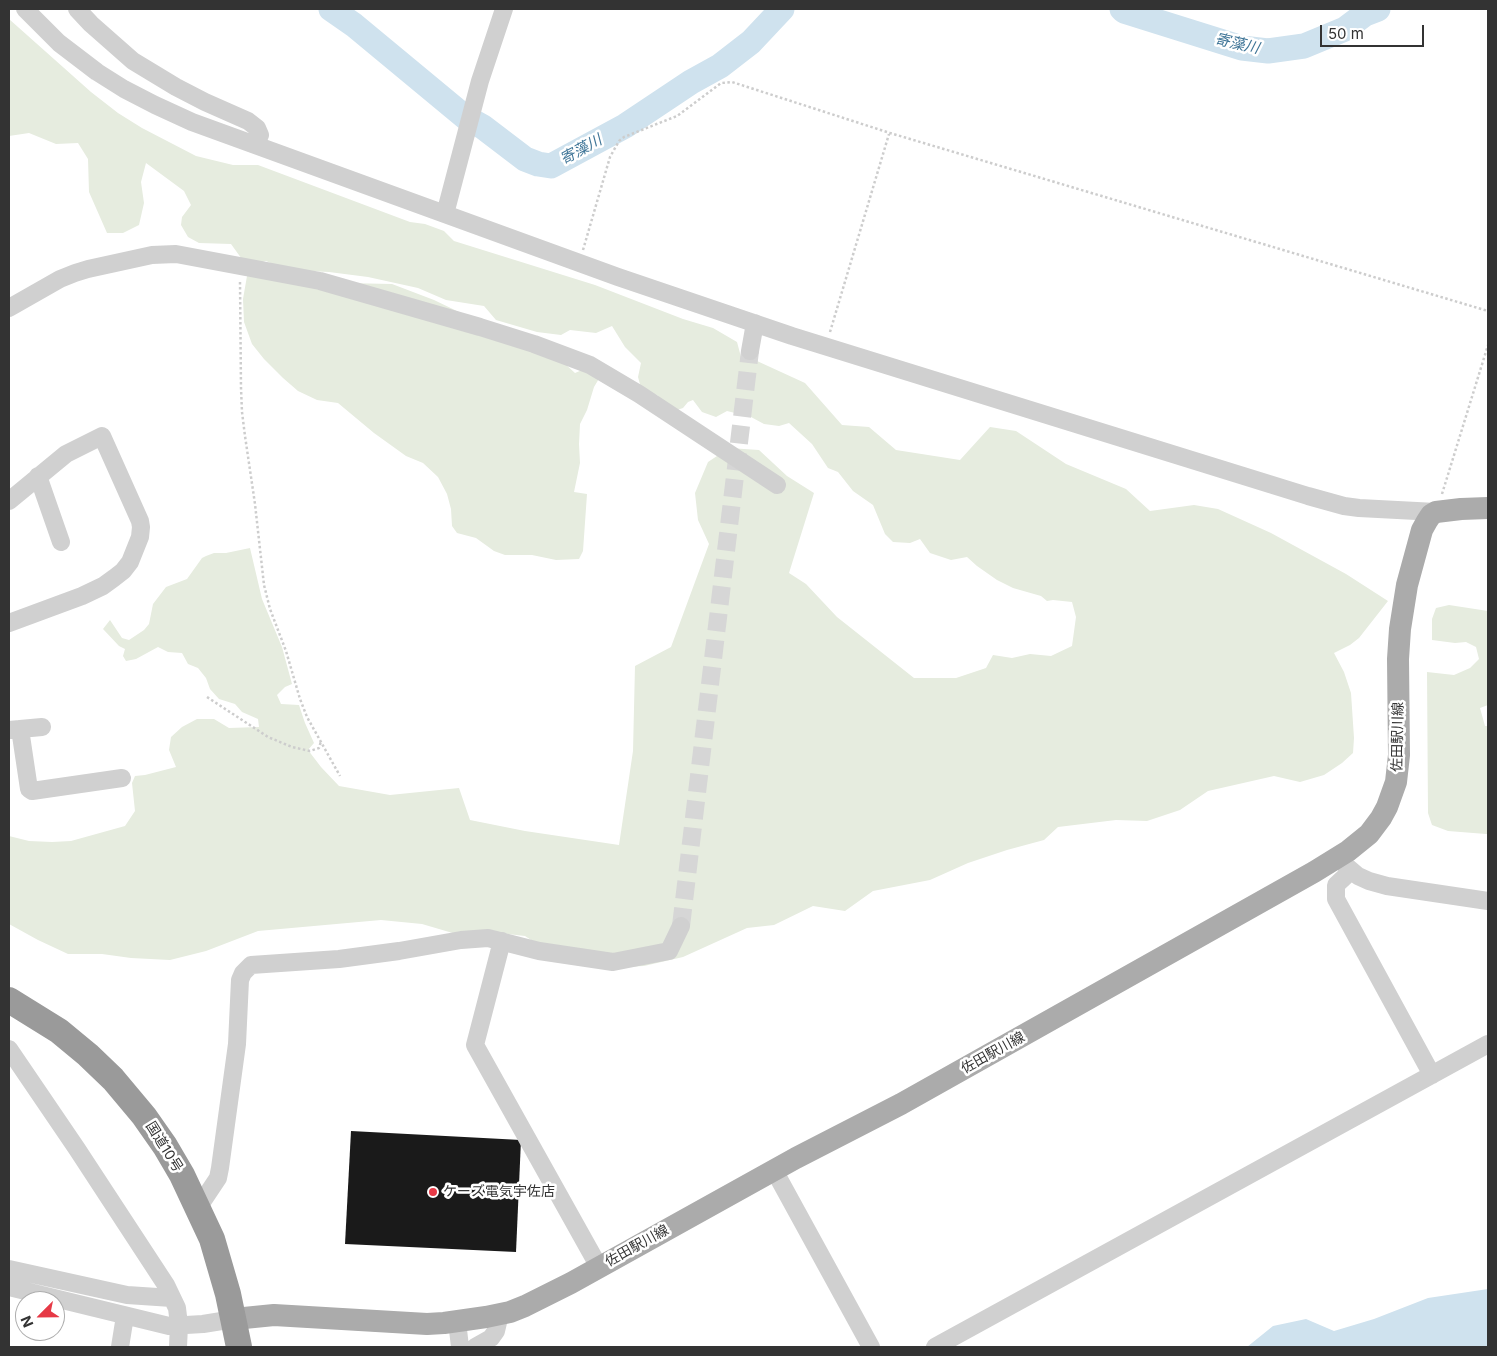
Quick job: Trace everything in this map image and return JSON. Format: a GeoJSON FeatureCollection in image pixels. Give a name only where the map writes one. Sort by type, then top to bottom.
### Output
{"type":"FeatureCollection","features":[{"type":"Feature","properties":{"kind":"highway","name":"国道10号"},"geometry":{"type":"LineString","coordinates":[[9,1000],[66,1037],[88,1055],[113,1080],[144,1116],[165,1146],[198,1208],[217,1255],[234,1319],[239,1347]]}},
{"type":"Feature","properties":{"kind":"main road"},"geometry":{"type":"LineString","coordinates":[[1436,512],[1488,508]]}},
{"type":"Feature","properties":{"kind":"main road","name":"佐田駅川線"},"geometry":{"type":"LineString","coordinates":[[234,1319],[265,1315],[427,1324],[475,1319],[510,1312],[539,1300],[774,1170],[901,1104],[1314,872],[1344,864],[1353,848],[1369,834],[1387,807],[1396,782],[1399,755],[1398,658],[1400,629],[1416,547],[1427,521],[1436,512]]}},
{"type":"Feature","properties":{"kind":"street"},"geometry":{"type":"LineString","coordinates":[[25,9],[58,43],[97,72],[124,89],[192,122],[579,263],[826,346],[1326,501],[1359,508],[1436,512]]}},
{"type":"Feature","properties":{"kind":"street"},"geometry":{"type":"LineString","coordinates":[[77,9],[91,24],[134,61],[176,88],[248,121],[257,128],[260,135],[256,145]]}},
{"type":"Feature","properties":{"kind":"street"},"geometry":{"type":"LineString","coordinates":[[445,214],[480,81],[504,9]]}},
{"type":"Feature","properties":{"kind":"street"},"geometry":{"type":"LineString","coordinates":[[9,308],[60,279],[75,273],[144,257],[176,254],[330,284],[480,327],[534,344],[584,363],[616,379],[777,485]]}},
{"type":"Feature","properties":{"kind":"street"},"geometry":{"type":"LineString","coordinates":[[750,351],[755,323]]}},
{"type":"Feature","properties":{"kind":"street"},"geometry":{"type":"LineString","coordinates":[[9,501],[66,454],[102,436],[140,521],[141,532],[130,562],[123,571],[103,586],[82,596],[9,623]]}},
{"type":"Feature","properties":{"kind":"street"},"geometry":{"type":"LineString","coordinates":[[38,476],[61,542]]}},
{"type":"Feature","properties":{"kind":"street"},"geometry":{"type":"LineString","coordinates":[[42,727],[14,730],[29,789],[122,778]]}},
{"type":"Feature","properties":{"kind":"street"},"geometry":{"type":"LineString","coordinates":[[1432,1075],[1336,900],[1336,885],[1344,864],[1369,881],[1387,886],[1488,901]]}},
{"type":"Feature","properties":{"kind":"street"},"geometry":{"type":"LineString","coordinates":[[198,1208],[218,1178],[236,1044],[240,980],[251,965],[339,959],[461,940],[488,938],[539,951],[613,962],[669,951],[681,926]]}},
{"type":"Feature","properties":{"kind":"street"},"geometry":{"type":"LineString","coordinates":[[502,942],[475,1044],[599,1267]]}},
{"type":"Feature","properties":{"kind":"street"},"geometry":{"type":"LineString","coordinates":[[934,1347],[1488,1044]]}},
{"type":"Feature","properties":{"kind":"street"},"geometry":{"type":"LineString","coordinates":[[9,1049],[161,1278],[177,1308],[179,1326],[178,1347]]}},
{"type":"Feature","properties":{"kind":"street"},"geometry":{"type":"LineString","coordinates":[[774,1170],[871,1347]]}},
{"type":"Feature","properties":{"kind":"street"},"geometry":{"type":"LineString","coordinates":[[9,1269],[127,1294],[172,1298]]}},
{"type":"Feature","properties":{"kind":"street"},"geometry":{"type":"LineString","coordinates":[[9,1287],[161,1324],[179,1326],[234,1319]]}},
{"type":"Feature","properties":{"kind":"street"},"geometry":{"type":"LineString","coordinates":[[475,1347],[491,1338],[496,1331],[500,1314]]}},
{"type":"Feature","properties":{"kind":"street"},"geometry":{"type":"LineString","coordinates":[[120,1347],[125,1316]]}},
{"type":"Feature","properties":{"kind":"street"},"geometry":{"type":"LineString","coordinates":[[457,1321],[460,1347]]}},
{"type":"Feature","properties":{"kind":"path"},"geometry":{"type":"LineString","coordinates":[[579,263],[610,157],[615,146],[624,137],[676,116],[721,83],[732,82],[890,133],[1488,311]]}},
{"type":"Feature","properties":{"kind":"path"},"geometry":{"type":"LineString","coordinates":[[826,346],[890,133]]}},
{"type":"Feature","properties":{"kind":"path"},"geometry":{"type":"LineString","coordinates":[[240,265],[242,412],[264,585],[270,609],[288,657],[300,699],[340,776]]}},
{"type":"Feature","properties":{"kind":"path"},"geometry":{"type":"LineString","coordinates":[[1436,512],[1488,345]]}},
{"type":"Feature","properties":{"kind":"path"},"geometry":{"type":"LineString","coordinates":[[207,697],[268,737],[292,747],[310,751],[318,748],[321,741]]}},
{"type":"Feature","properties":{"kind":"shaded area"},"geometry":{"type":"Polygon","coordinates":[[[9,19],[91,92],[118,113],[142,128],[196,156],[233,165],[258,165],[410,222],[425,224],[444,231],[454,241],[595,285],[683,319],[713,328],[737,342],[741,357],[757,361],[805,383],[842,425],[869,427],[896,450],[960,460],[990,427],[1016,431],[1066,464],[1126,489],[1150,511],[1194,505],[1218,509],[1271,533],[1346,574],[1388,601],[1359,638],[1334,653],[1344,672],[1351,693],[1353,753],[1324,775],[1300,782],[1274,776],[1208,791],[1180,810],[1147,821],[1116,820],[1058,827],[1044,840],[968,863],[930,880],[873,891],[845,911],[813,906],[774,925],[747,928],[683,957],[644,966],[605,968],[563,961],[525,936],[499,933],[456,934],[422,924],[381,920],[258,931],[206,951],[170,960],[102,954],[68,954],[38,940],[9,924],[9,836],[29,841],[71,841],[125,826],[135,811],[132,783],[135,776],[176,767],[169,750],[171,737],[182,727],[197,719],[214,719],[229,728],[259,727],[258,719],[242,712],[235,704],[219,699],[210,689],[206,678],[198,668],[188,664],[182,653],[168,652],[158,647],[136,659],[126,661],[123,656],[125,649],[119,646],[103,629],[110,620],[122,638],[129,640],[144,630],[149,624],[153,604],[166,587],[187,579],[202,558],[214,553],[226,553],[250,548],[262,599],[282,647],[292,684],[285,687],[277,695],[281,704],[299,705],[314,743],[308,750],[339,786],[390,795],[459,788],[470,820],[525,831],[619,845],[633,751],[635,666],[671,647],[709,544],[698,520],[695,493],[708,462],[729,448],[759,450],[787,476],[814,493],[789,573],[806,584],[837,617],[914,678],[956,678],[986,668],[993,655],[1012,658],[1030,654],[1051,656],[1072,646],[1076,617],[1072,602],[1047,601],[1041,596],[1013,588],[997,580],[967,557],[951,560],[930,553],[920,539],[910,543],[893,542],[885,534],[873,505],[853,491],[838,472],[828,468],[812,444],[789,423],[779,426],[764,424],[751,417],[727,411],[716,417],[702,412],[693,400],[688,402],[683,408],[671,410],[657,395],[648,393],[641,388],[638,377],[641,363],[625,347],[612,326],[596,333],[570,330],[561,335],[537,332],[496,320],[484,306],[446,300],[418,288],[368,277],[329,272],[287,270],[266,261],[256,264],[244,262],[231,244],[199,243],[188,237],[181,225],[182,217],[191,205],[184,191],[146,163],[141,182],[144,203],[139,225],[123,233],[107,233],[89,192],[88,159],[78,143],[56,144],[29,133],[9,136],[9,19]]]}},
{"type":"Feature","properties":{"kind":"shaded area"},"geometry":{"type":"Polygon","coordinates":[[[247,276],[345,283],[392,284],[434,300],[563,362],[575,373],[596,364],[603,372],[594,387],[587,410],[580,424],[580,463],[574,492],[587,494],[583,551],[579,559],[556,560],[532,555],[505,555],[494,551],[476,538],[457,533],[452,526],[451,509],[447,494],[438,477],[423,463],[406,456],[374,433],[338,403],[317,400],[298,391],[264,359],[252,344],[244,322],[243,299],[247,276]]]}},
{"type":"Feature","properties":{"kind":"shaded area"},"geometry":{"type":"Polygon","coordinates":[[[1449,605],[1488,611],[1488,705],[1480,708],[1485,726],[1488,726],[1488,834],[1448,831],[1432,825],[1428,813],[1427,672],[1454,675],[1470,668],[1479,659],[1476,647],[1466,642],[1455,643],[1432,640],[1432,619],[1436,608],[1449,605]]]}},
{"type":"Feature","properties":{"kind":"water"},"geometry":{"type":"Polygon","coordinates":[[[1488,1289],[1488,1347],[1247,1347],[1273,1326],[1306,1319],[1334,1331],[1374,1319],[1428,1298],[1488,1289]]]}},
{"type":"Feature","properties":{"kind":"building","name":"ケーズ電気宇佐店"},"geometry":{"type":"Polygon","coordinates":[[[351,1131],[521,1140],[516,1252],[345,1244],[351,1131]]]}},
{"type":"Feature","properties":{"kind":"waterway","name":"寄藻川"},"geometry":{"type":"LineString","coordinates":[[331,9],[354,25],[465,117],[483,127],[525,159],[551,166],[625,126],[691,82],[720,66],[751,42],[782,9]]}},
{"type":"Feature","properties":{"kind":"waterway","name":"寄藻川"},"geometry":{"type":"LineString","coordinates":[[1122,9],[1242,48],[1268,51],[1304,46],[1345,29],[1365,14],[1378,9]]}},
{"type":"Feature","properties":{"kind":"tunnel"},"geometry":{"type":"LineString","coordinates":[[681,926],[750,351]]}},
{"type":"Feature","properties":{"kind":"place","name":"ケーズ電気宇佐店"},"geometry":{"type":"Point","coordinates":[433,1192]}}]}
